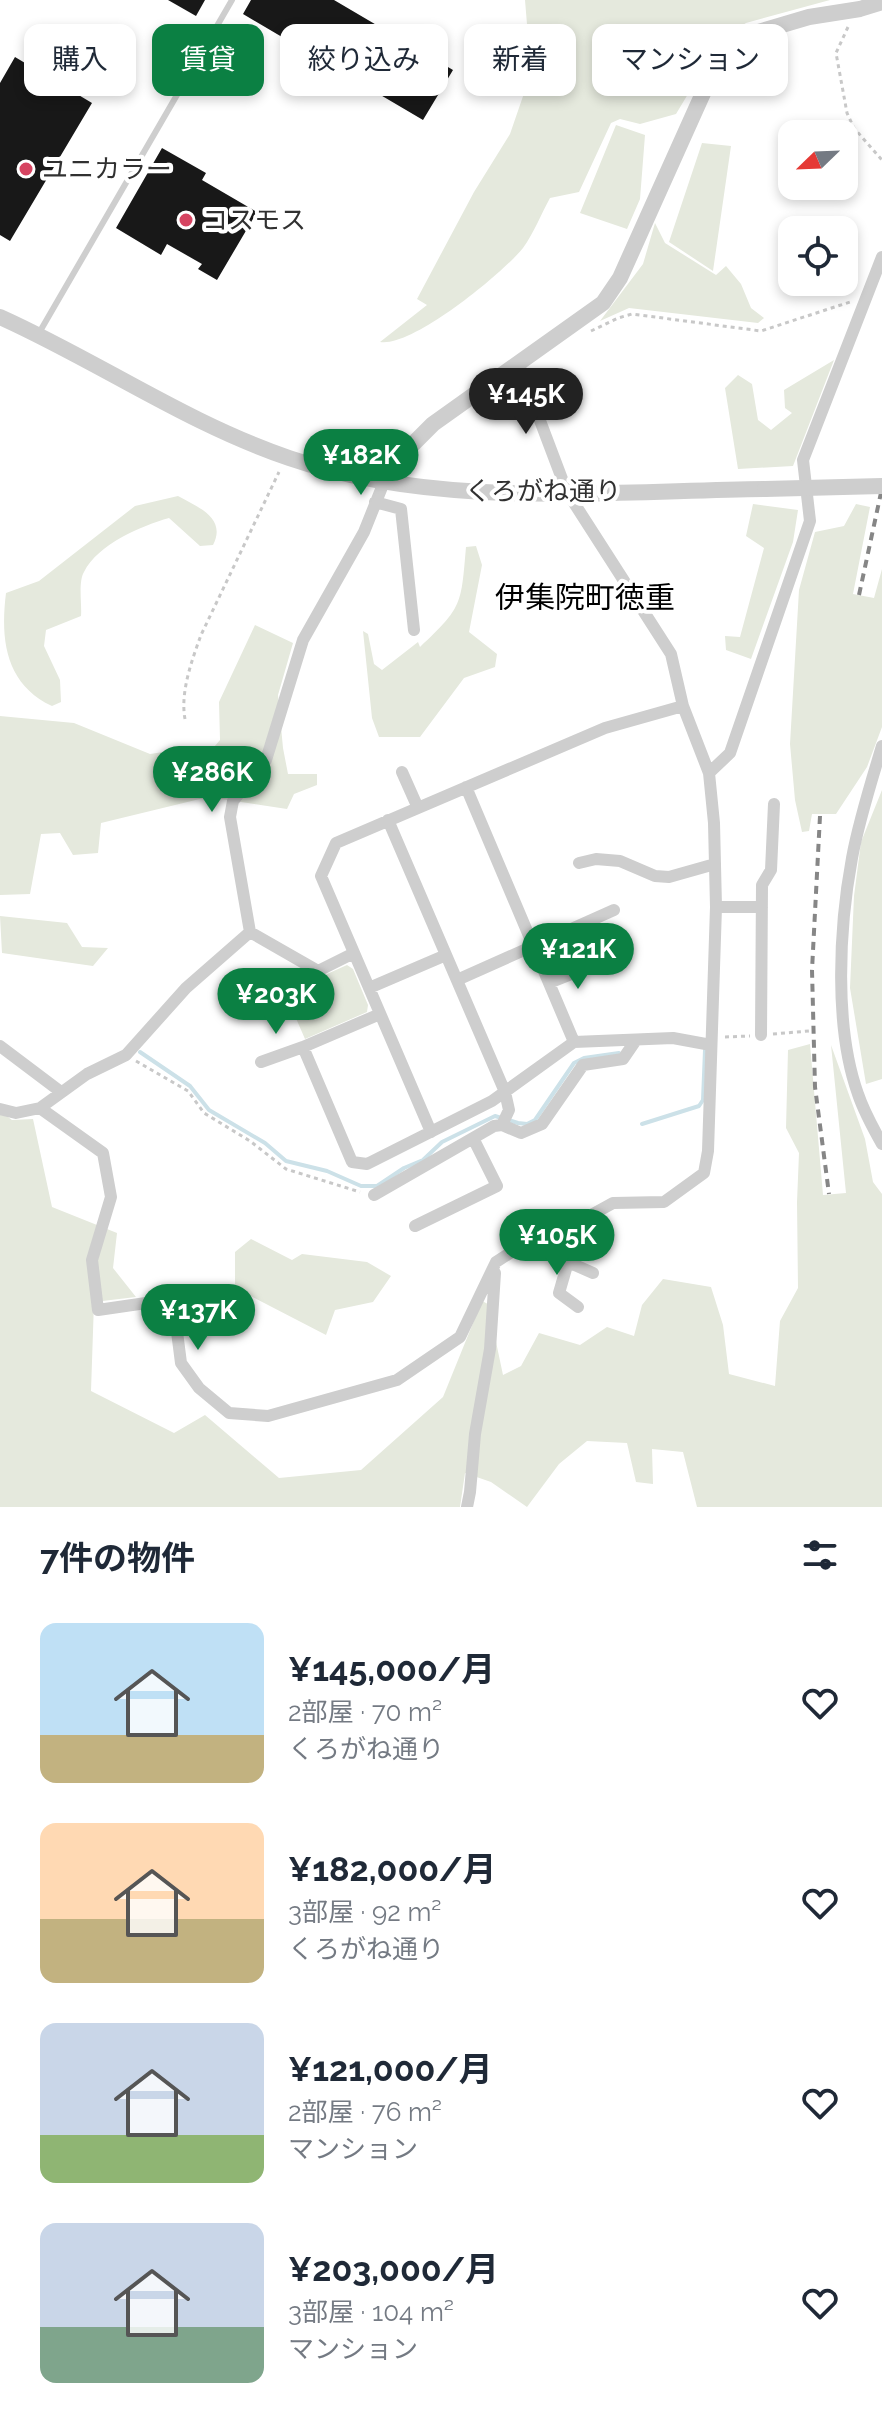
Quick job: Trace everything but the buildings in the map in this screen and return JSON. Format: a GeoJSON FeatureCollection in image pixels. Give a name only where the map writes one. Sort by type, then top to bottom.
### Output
{"type":"FeatureCollection","features":[{"type":"Feature","properties":{"kind":"street"},"geometry":{"type":"LineString","coordinates":[[250,932],[230,817],[233,801],[266,760],[303,640],[364,532],[395,462],[433,424],[603,303],[620,278],[725,50],[738,38],[766,28],[882,2]]}},
{"type":"Feature","properties":{"kind":"street"},"geometry":{"type":"LineString","coordinates":[[709,773],[730,753],[810,521],[803,460],[882,257]]}},
{"type":"Feature","properties":{"kind":"street","name":"くろがね通り"},"geometry":{"type":"LineString","coordinates":[[0,317],[39,334],[196,420],[285,457],[384,482],[441,490],[567,492],[882,486]]}},
{"type":"Feature","properties":{"kind":"street"},"geometry":{"type":"LineString","coordinates":[[40,1108],[103,1153],[111,1197],[92,1260],[98,1310],[146,1303],[161,1305],[170,1312],[176,1324],[181,1363],[199,1388],[229,1413],[268,1416],[397,1380],[460,1337],[496,1262],[513,1251],[546,1249],[562,1244],[593,1214],[613,1203],[664,1202],[704,1173],[708,1151],[716,907],[709,773],[683,706],[671,654],[567,492],[519,365]]}},
{"type":"Feature","properties":{"kind":"street"},"geometry":{"type":"LineString","coordinates":[[375,502],[401,509],[414,630]]}},
{"type":"Feature","properties":{"kind":"street"},"geometry":{"type":"LineString","coordinates":[[431,1132],[321,876],[336,843],[605,728],[683,706]]}},
{"type":"Feature","properties":{"kind":"street"},"geometry":{"type":"LineString","coordinates":[[882,746],[851,861],[841,964],[845,1029],[857,1093],[882,1144]]}},
{"type":"Feature","properties":{"kind":"street"},"geometry":{"type":"LineString","coordinates":[[402,772],[418,808]]}},
{"type":"Feature","properties":{"kind":"street"},"geometry":{"type":"LineString","coordinates":[[466,787],[574,1042]]}},
{"type":"Feature","properties":{"kind":"street"},"geometry":{"type":"LineString","coordinates":[[761,1035],[762,885],[771,870],[774,804]]}},
{"type":"Feature","properties":{"kind":"street"},"geometry":{"type":"LineString","coordinates":[[388,820],[505,1092],[506,1118],[521,1133],[542,1124],[583,1065],[623,1059],[636,1040]]}},
{"type":"Feature","properties":{"kind":"street"},"geometry":{"type":"LineString","coordinates":[[579,863],[596,859],[620,861],[655,876],[669,877],[715,864]]}},
{"type":"Feature","properties":{"kind":"street"},"geometry":{"type":"LineString","coordinates":[[716,907],[762,907]]}},
{"type":"Feature","properties":{"kind":"street"},"geometry":{"type":"LineString","coordinates":[[457,980],[614,910]]}},
{"type":"Feature","properties":{"kind":"street"},"geometry":{"type":"LineString","coordinates":[[250,932],[318,971],[354,953]]}},
{"type":"Feature","properties":{"kind":"street"},"geometry":{"type":"LineString","coordinates":[[0,1109],[16,1113],[40,1108],[87,1074],[126,1055],[186,988],[250,932]]}},
{"type":"Feature","properties":{"kind":"street"},"geometry":{"type":"LineString","coordinates":[[369,988],[446,955]]}},
{"type":"Feature","properties":{"kind":"street"},"geometry":{"type":"LineString","coordinates":[[549,983],[594,965]]}},
{"type":"Feature","properties":{"kind":"street"},"geometry":{"type":"LineString","coordinates":[[261,1062],[380,1014]]}},
{"type":"Feature","properties":{"kind":"street"},"geometry":{"type":"LineString","coordinates":[[303,1047],[352,1162],[367,1164],[492,1101],[574,1042],[673,1038],[711,1045]]}},
{"type":"Feature","properties":{"kind":"street"},"geometry":{"type":"LineString","coordinates":[[0,1046],[61,1092]]}},
{"type":"Feature","properties":{"kind":"street"},"geometry":{"type":"LineString","coordinates":[[374,1195],[506,1118]]}},
{"type":"Feature","properties":{"kind":"street"},"geometry":{"type":"LineString","coordinates":[[415,1226],[497,1186],[473,1138]]}},
{"type":"Feature","properties":{"kind":"street"},"geometry":{"type":"LineString","coordinates":[[562,1244],[568,1262],[559,1293],[578,1307]]}},
{"type":"Feature","properties":{"kind":"street"},"geometry":{"type":"LineString","coordinates":[[467,1507],[475,1434],[490,1349],[496,1262]]}},
{"type":"Feature","properties":{"kind":"street"},"geometry":{"type":"LineString","coordinates":[[568,1262],[593,1273]]}},
{"type":"Feature","properties":{"kind":"lane"},"geometry":{"type":"LineString","coordinates":[[39,334],[232,0]]}},
{"type":"Feature","properties":{"kind":"path"},"geometry":{"type":"LineString","coordinates":[[860,9],[836,53],[847,113],[854,128],[882,160]]}},
{"type":"Feature","properties":{"kind":"path"},"geometry":{"type":"LineString","coordinates":[[561,333],[572,337],[585,335],[632,314],[761,331],[865,297]]}},
{"type":"Feature","properties":{"kind":"path"},"geometry":{"type":"LineString","coordinates":[[185,719],[183,710],[191,662],[201,635],[285,457]]}},
{"type":"Feature","properties":{"kind":"path"},"geometry":{"type":"LineString","coordinates":[[126,1055],[188,1091],[204,1113],[250,1141],[286,1169],[374,1195]]}},
{"type":"Feature","properties":{"kind":"shaded area"},"geometry":{"type":"Polygon","coordinates":[[[525,0],[830,0],[744,24],[592,24],[592,96],[687,96],[676,114],[640,124],[620,119],[611,123],[579,192],[550,198],[523,248],[497,274],[434,321],[395,341],[380,342],[427,305],[417,299],[474,192],[510,134],[523,96],[576,96],[576,24],[527,24],[525,0]]]}},
{"type":"Feature","properties":{"kind":"shaded area"},"geometry":{"type":"Polygon","coordinates":[[[616,125],[645,135],[640,199],[627,229],[580,213],[616,125]]]}},
{"type":"Feature","properties":{"kind":"shaded area"},"geometry":{"type":"Polygon","coordinates":[[[702,143],[731,146],[713,271],[669,242],[702,143]]]}},
{"type":"Feature","properties":{"kind":"shaded area"},"geometry":{"type":"Polygon","coordinates":[[[655,223],[665,243],[716,275],[726,266],[741,284],[751,308],[764,318],[758,323],[629,308],[600,321],[643,264],[655,223]]]}},
{"type":"Feature","properties":{"kind":"shaded area"},"geometry":{"type":"Polygon","coordinates":[[[834,360],[793,466],[738,469],[725,388],[738,375],[752,384],[758,420],[771,430],[792,413],[785,408],[784,390],[834,360]]]}},
{"type":"Feature","properties":{"kind":"shaded area"},"geometry":{"type":"Polygon","coordinates":[[[178,496],[202,509],[213,521],[216,536],[213,545],[200,546],[169,518],[133,531],[99,553],[82,576],[81,616],[46,630],[44,646],[60,680],[61,702],[52,706],[37,697],[25,686],[10,659],[4,628],[6,593],[39,581],[135,506],[178,496]]]}},
{"type":"Feature","properties":{"kind":"shaded area"},"geometry":{"type":"Polygon","coordinates":[[[753,504],[798,510],[793,542],[751,659],[726,650],[725,636],[740,637],[764,548],[746,536],[753,504]]]}},
{"type":"Feature","properties":{"kind":"shaded area"},"geometry":{"type":"Polygon","coordinates":[[[856,504],[870,507],[853,594],[874,598],[882,569],[882,727],[867,767],[836,814],[812,814],[809,831],[802,832],[795,800],[790,744],[799,590],[815,532],[844,526],[856,504]]]}},
{"type":"Feature","properties":{"kind":"shaded area"},"geometry":{"type":"Polygon","coordinates":[[[476,546],[482,565],[469,632],[497,654],[495,667],[464,678],[420,737],[379,737],[372,718],[363,631],[368,634],[374,664],[382,670],[418,642],[420,647],[452,613],[461,593],[466,547],[476,546]]]}},
{"type":"Feature","properties":{"kind":"shaded area"},"geometry":{"type":"Polygon","coordinates":[[[255,625],[293,643],[278,695],[283,748],[288,774],[317,774],[317,785],[294,794],[287,809],[208,797],[101,823],[98,853],[73,855],[60,833],[41,834],[30,894],[0,895],[0,716],[74,723],[150,754],[177,750],[180,758],[209,753],[220,740],[219,702],[255,625]]]}},
{"type":"Feature","properties":{"kind":"shaded area"},"geometry":{"type":"Polygon","coordinates":[[[882,790],[882,1079],[866,1084],[850,988],[854,896],[861,842],[882,790]]]}},
{"type":"Feature","properties":{"kind":"shaded area"},"geometry":{"type":"Polygon","coordinates":[[[0,916],[67,923],[82,947],[108,948],[93,966],[2,953],[0,916]]]}},
{"type":"Feature","properties":{"kind":"shaded area"},"geometry":{"type":"Polygon","coordinates":[[[347,965],[353,969],[368,1005],[367,1012],[305,1039],[285,993],[347,965]]]}},
{"type":"Feature","properties":{"kind":"shaded area"},"geometry":{"type":"Polygon","coordinates":[[[810,1044],[823,1195],[846,1193],[831,1045],[865,1139],[873,1182],[882,1194],[882,1507],[697,1507],[683,1452],[652,1449],[653,1484],[636,1482],[627,1443],[587,1441],[559,1464],[527,1507],[491,1482],[465,1473],[460,1507],[0,1507],[0,1111],[12,1120],[33,1119],[52,1207],[117,1233],[113,1268],[136,1297],[94,1302],[91,1391],[174,1433],[205,1415],[279,1478],[361,1470],[443,1397],[482,1301],[488,1304],[503,1375],[521,1366],[539,1333],[580,1345],[607,1327],[634,1336],[642,1305],[663,1279],[711,1287],[723,1325],[729,1374],[775,1386],[780,1321],[798,1288],[799,1153],[786,1128],[788,1050],[810,1044]]]}},
{"type":"Feature","properties":{"kind":"shaded area"},"geometry":{"type":"Polygon","coordinates":[[[251,1239],[292,1260],[302,1254],[367,1262],[391,1276],[373,1302],[335,1310],[326,1335],[235,1288],[235,1252],[251,1239]]]}},
{"type":"Feature","properties":{"kind":"waterway"},"geometry":{"type":"LineString","coordinates":[[642,1124],[699,1106],[703,1100],[705,1050]]}},
{"type":"Feature","properties":{"kind":"waterway"},"geometry":{"type":"LineString","coordinates":[[140,1052],[190,1086],[209,1110],[265,1143],[286,1161],[327,1171],[361,1186],[377,1186],[423,1160],[442,1142],[495,1116],[527,1124],[535,1120],[574,1063],[584,1058],[619,1053]]}},
{"type":"Feature","properties":{"kind":"railway"},"geometry":{"type":"LineString","coordinates":[[859,595],[882,488]]}},
{"type":"Feature","properties":{"kind":"railway"},"geometry":{"type":"LineString","coordinates":[[820,816],[812,970],[815,1087],[829,1194]]}},
{"type":"Feature","properties":{"kind":"place","name":"ユニカラー"},"geometry":{"type":"Point","coordinates":[26,169]}},
{"type":"Feature","properties":{"kind":"place","name":"コスモス"},"geometry":{"type":"Point","coordinates":[186,220]}},
{"type":"Feature","properties":{"kind":"district","name":"伊集院町徳重"},"geometry":{"type":"Point","coordinates":[585,598]}}]}
